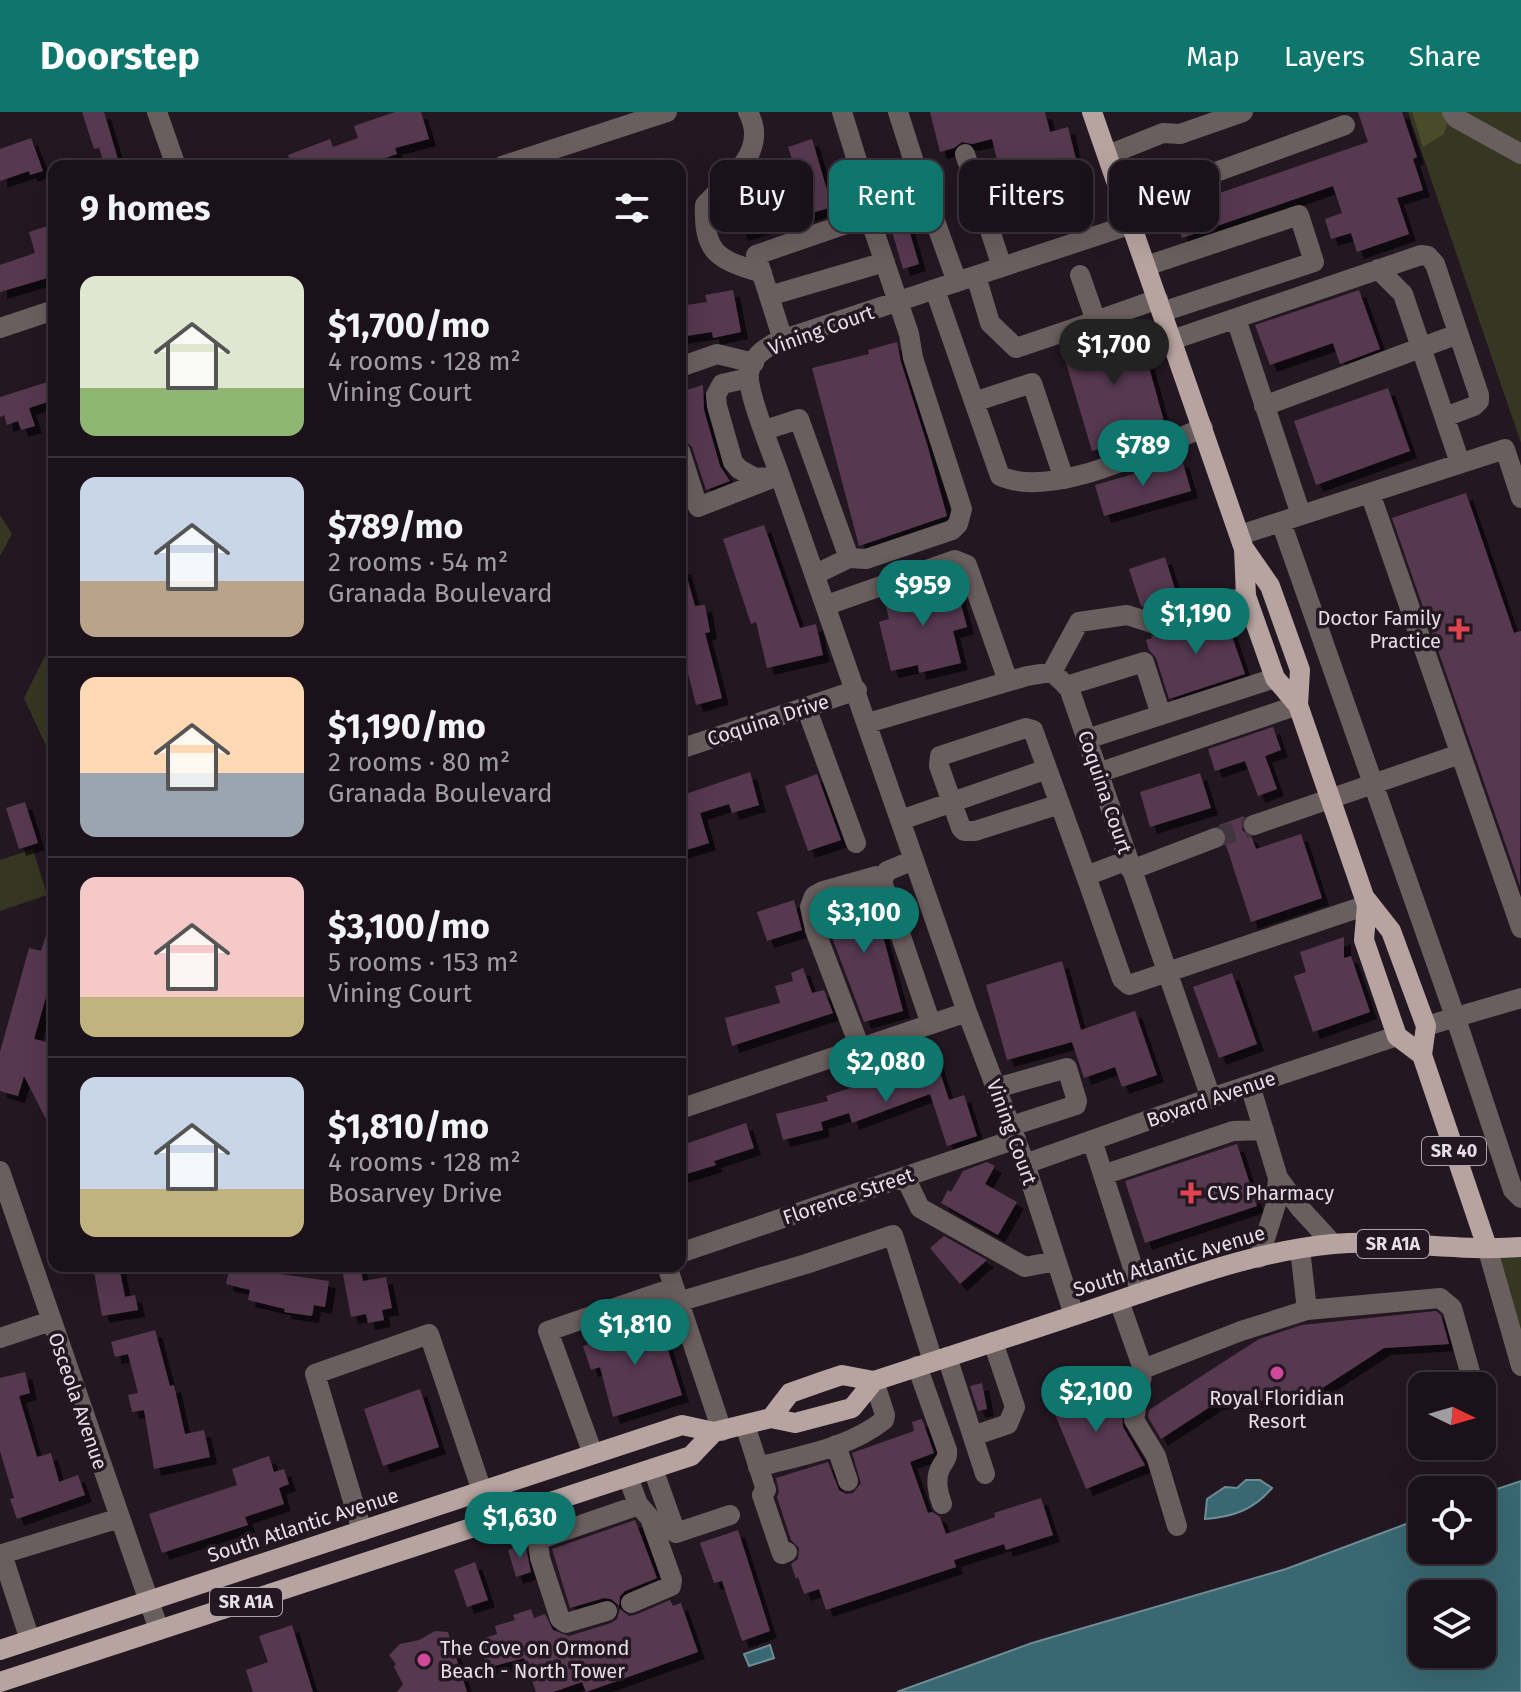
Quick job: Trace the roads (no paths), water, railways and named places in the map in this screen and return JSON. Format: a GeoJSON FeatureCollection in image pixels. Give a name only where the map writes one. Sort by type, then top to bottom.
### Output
{"type":"FeatureCollection","features":[{"type":"Feature","properties":{"kind":"main road","name":"SR 40"},"geometry":{"type":"LineString","coordinates":[[1092,112],[1110,160]]}},
{"type":"Feature","properties":{"kind":"main road","name":"SR 40"},"geometry":{"type":"LineString","coordinates":[[1135,232],[1242,542],[1270,586],[1300,670],[1298,705]]}},
{"type":"Feature","properties":{"kind":"main road","name":"SR 40"},"geometry":{"type":"LineString","coordinates":[[1242,542],[1246,596],[1275,678],[1298,705],[1366,902],[1391,931],[1426,1026],[1422,1055],[1487,1247]]}},
{"type":"Feature","properties":{"kind":"main road","name":"SR 40"},"geometry":{"type":"LineString","coordinates":[[1366,902],[1364,940],[1397,1036]]}},
{"type":"Feature","properties":{"kind":"main road"},"geometry":{"type":"LineString","coordinates":[[1397,1036],[1422,1055]]}},
{"type":"Feature","properties":{"kind":"main road","name":"South Atlantic Avenue"},"geometry":{"type":"LineString","coordinates":[[771,1418],[790,1393],[842,1375],[874,1381],[1141,1293],[1259,1258],[1333,1244],[1378,1242],[1425,1247],[1487,1247]]}},
{"type":"Feature","properties":{"kind":"main road","name":"SR A1A"},"geometry":{"type":"LineString","coordinates":[[1487,1247],[1521,1247]]}},
{"type":"Feature","properties":{"kind":"main road","name":"South Atlantic Avenue"},"geometry":{"type":"LineString","coordinates":[[0,1650],[682,1425],[718,1431],[771,1418],[795,1423],[852,1408],[874,1381]]}},
{"type":"Feature","properties":{"kind":"main road","name":"South Atlantic Avenue"},"geometry":{"type":"LineString","coordinates":[[0,1682],[691,1456],[718,1431]]}},
{"type":"Feature","properties":{"kind":"street"},"geometry":{"type":"LineString","coordinates":[[157,112],[174,160]]}},
{"type":"Feature","properties":{"kind":"street"},"geometry":{"type":"LineString","coordinates":[[526,160],[667,112]]}},
{"type":"Feature","properties":{"kind":"street"},"geometry":{"type":"LineString","coordinates":[[748,112],[755,142],[750,158],[705,205],[704,219],[707,238],[725,261],[762,273]]}},
{"type":"Feature","properties":{"kind":"street"},"geometry":{"type":"LineString","coordinates":[[842,112],[857,160]]}},
{"type":"Feature","properties":{"kind":"street"},"geometry":{"type":"LineString","coordinates":[[898,112],[924,190],[967,279],[990,323],[1016,348],[1096,321],[1314,262],[1299,215],[1146,266]]}},
{"type":"Feature","properties":{"kind":"street"},"geometry":{"type":"LineString","coordinates":[[1108,155],[1163,133],[1180,134],[1243,112]]}},
{"type":"Feature","properties":{"kind":"street"},"geometry":{"type":"LineString","coordinates":[[1452,112],[1456,118],[1521,154]]}},
{"type":"Feature","properties":{"kind":"street"},"geometry":{"type":"LineString","coordinates":[[1219,171],[1345,125]]}},
{"type":"Feature","properties":{"kind":"street"},"geometry":{"type":"LineString","coordinates":[[965,154],[1002,267]]}},
{"type":"Feature","properties":{"kind":"street"},"geometry":{"type":"LineString","coordinates":[[783,340],[756,255],[869,216],[909,334],[913,358],[962,509],[962,516],[952,530],[866,559],[849,558],[816,574]]}},
{"type":"Feature","properties":{"kind":"street","name":"Vining Court"},"geometry":{"type":"LineString","coordinates":[[1074,1315],[1025,1164],[967,1012],[752,394],[752,371],[759,353],[783,340],[1109,232]]}},
{"type":"Feature","properties":{"kind":"street"},"geometry":{"type":"LineString","coordinates":[[1172,340],[1378,269],[1421,255],[1428,256],[1435,264],[1479,395],[1479,401],[1474,406],[1445,417]]}},
{"type":"Feature","properties":{"kind":"street"},"geometry":{"type":"LineString","coordinates":[[769,296],[885,262]]}},
{"type":"Feature","properties":{"kind":"street"},"geometry":{"type":"LineString","coordinates":[[1378,269],[1403,294],[1460,463]]}},
{"type":"Feature","properties":{"kind":"street"},"geometry":{"type":"LineString","coordinates":[[1080,275],[1096,321]]}},
{"type":"Feature","properties":{"kind":"street"},"geometry":{"type":"LineString","coordinates":[[935,290],[1000,476],[1014,482],[1041,484],[1082,475],[1203,428]]}},
{"type":"Feature","properties":{"kind":"street"},"geometry":{"type":"LineString","coordinates":[[0,328],[48,312]]}},
{"type":"Feature","properties":{"kind":"street"},"geometry":{"type":"LineString","coordinates":[[1236,319],[1301,515]]}},
{"type":"Feature","properties":{"kind":"street"},"geometry":{"type":"LineString","coordinates":[[1264,406],[1458,334]]}},
{"type":"Feature","properties":{"kind":"street"},"geometry":{"type":"LineString","coordinates":[[686,365],[717,354],[752,371]]}},
{"type":"Feature","properties":{"kind":"street"},"geometry":{"type":"LineString","coordinates":[[752,371],[722,384],[716,395],[717,406],[733,462],[739,469],[755,478],[780,476]]}},
{"type":"Feature","properties":{"kind":"street"},"geometry":{"type":"LineString","coordinates":[[974,402],[1032,383],[1064,479]]}},
{"type":"Feature","properties":{"kind":"street"},"geometry":{"type":"LineString","coordinates":[[765,430],[799,419],[849,558]]}},
{"type":"Feature","properties":{"kind":"street"},"geometry":{"type":"LineString","coordinates":[[1242,542],[1281,522],[1505,449],[1521,498]]}},
{"type":"Feature","properties":{"kind":"street"},"geometry":{"type":"LineString","coordinates":[[686,470],[698,507],[780,476]]}},
{"type":"Feature","properties":{"kind":"street"},"geometry":{"type":"LineString","coordinates":[[1370,493],[1521,928]]}},
{"type":"Feature","properties":{"kind":"street"},"geometry":{"type":"LineString","coordinates":[[1281,522],[1513,1190],[1521,1198]]}},
{"type":"Feature","properties":{"kind":"street"},"geometry":{"type":"LineString","coordinates":[[827,605],[955,560],[967,565],[1008,681]]}},
{"type":"Feature","properties":{"kind":"street"},"geometry":{"type":"LineString","coordinates":[[1059,679],[1079,622],[1127,615],[1152,623],[1246,596]]}},
{"type":"Feature","properties":{"kind":"street"},"geometry":{"type":"LineString","coordinates":[[868,723],[1008,681],[1059,679],[1144,662],[1161,715]]}},
{"type":"Feature","properties":{"kind":"street"},"geometry":{"type":"LineString","coordinates":[[1087,739],[1275,678]]}},
{"type":"Feature","properties":{"kind":"street","name":"Coquina Court"},"geometry":{"type":"LineString","coordinates":[[1059,679],[1087,739],[1211,1098]]}},
{"type":"Feature","properties":{"kind":"street","name":"Coquina Drive"},"geometry":{"type":"LineString","coordinates":[[686,747],[857,690]]}},
{"type":"Feature","properties":{"kind":"street"},"geometry":{"type":"LineString","coordinates":[[1098,773],[1298,705]]}},
{"type":"Feature","properties":{"kind":"street"},"geometry":{"type":"LineString","coordinates":[[806,707],[856,843]]}},
{"type":"Feature","properties":{"kind":"street"},"geometry":{"type":"LineString","coordinates":[[1060,804],[968,832],[961,828],[938,759],[943,753],[1029,728],[1036,733],[1124,983],[1133,985],[1167,970],[1366,902]]}},
{"type":"Feature","properties":{"kind":"street"},"geometry":{"type":"LineString","coordinates":[[1254,825],[1460,754]]}},
{"type":"Feature","properties":{"kind":"street"},"geometry":{"type":"LineString","coordinates":[[901,820],[1047,769]]}},
{"type":"Feature","properties":{"kind":"street"},"geometry":{"type":"LineString","coordinates":[[1086,876],[1215,838]]}},
{"type":"Feature","properties":{"kind":"street"},"geometry":{"type":"LineString","coordinates":[[882,881],[887,871],[914,860]]}},
{"type":"Feature","properties":{"kind":"street"},"geometry":{"type":"LineString","coordinates":[[860,1048],[815,930],[810,907],[814,896],[823,891],[876,876],[882,881],[931,1024]]}},
{"type":"Feature","properties":{"kind":"street"},"geometry":{"type":"LineString","coordinates":[[1426,1026],[1521,998]]}},
{"type":"Feature","properties":{"kind":"street"},"geometry":{"type":"LineString","coordinates":[[686,1107],[967,1012]]}},
{"type":"Feature","properties":{"kind":"street","name":"Bovard Avenue"},"geometry":{"type":"LineString","coordinates":[[1025,1164],[1397,1036]]}},
{"type":"Feature","properties":{"kind":"street","name":"Florence Street"},"geometry":{"type":"LineString","coordinates":[[686,1251],[905,1177],[1076,1105],[1077,1101],[1067,1068],[996,1088]]}},
{"type":"Feature","properties":{"kind":"street"},"geometry":{"type":"LineString","coordinates":[[1250,1085],[1278,1178],[1333,1244]]}},
{"type":"Feature","properties":{"kind":"street"},"geometry":{"type":"LineString","coordinates":[[1103,1175],[1233,1131],[1264,1130]]}},
{"type":"Feature","properties":{"kind":"street"},"geometry":{"type":"LineString","coordinates":[[1092,1140],[1141,1293]]}},
{"type":"Feature","properties":{"kind":"street","name":"Osceola Avenue"},"geometry":{"type":"LineString","coordinates":[[0,1171],[159,1630]]}},
{"type":"Feature","properties":{"kind":"street"},"geometry":{"type":"LineString","coordinates":[[905,1177],[920,1208],[1025,1267],[1056,1261]]}},
{"type":"Feature","properties":{"kind":"street"},"geometry":{"type":"LineString","coordinates":[[1259,1258],[1276,1204],[1278,1178]]}},
{"type":"Feature","properties":{"kind":"street"},"geometry":{"type":"LineString","coordinates":[[593,1454],[548,1331],[676,1295],[806,1264],[893,1235],[932,1362],[948,1456],[938,1478],[942,1504]]}},
{"type":"Feature","properties":{"kind":"street"},"geometry":{"type":"LineString","coordinates":[[1487,1247],[1521,1366]]}},
{"type":"Feature","properties":{"kind":"street"},"geometry":{"type":"LineString","coordinates":[[1300,1249],[1307,1310]]}},
{"type":"Feature","properties":{"kind":"street"},"geometry":{"type":"LineString","coordinates":[[669,1272],[705,1374],[718,1431]]}},
{"type":"Feature","properties":{"kind":"street"},"geometry":{"type":"LineString","coordinates":[[1143,1369],[1241,1331],[1307,1310],[1440,1298],[1452,1308],[1470,1372]]}},
{"type":"Feature","properties":{"kind":"street"},"geometry":{"type":"LineString","coordinates":[[1119,1301],[1143,1369],[1134,1420],[1156,1456],[1177,1526]]}},
{"type":"Feature","properties":{"kind":"street"},"geometry":{"type":"LineString","coordinates":[[0,1338],[51,1321]]}},
{"type":"Feature","properties":{"kind":"street"},"geometry":{"type":"LineString","coordinates":[[362,1531],[315,1374],[429,1334],[482,1491]]}},
{"type":"Feature","properties":{"kind":"street"},"geometry":{"type":"LineString","coordinates":[[973,1436],[1008,1424],[1015,1407],[993,1342]]}},
{"type":"Feature","properties":{"kind":"street"},"geometry":{"type":"LineString","coordinates":[[932,1362],[973,1436],[985,1474]]}},
{"type":"Feature","properties":{"kind":"street"},"geometry":{"type":"LineString","coordinates":[[758,1467],[856,1440],[884,1420],[874,1381]]}},
{"type":"Feature","properties":{"kind":"street"},"geometry":{"type":"LineString","coordinates":[[745,1425],[766,1490],[762,1495],[782,1554],[787,1552]]}},
{"type":"Feature","properties":{"kind":"street"},"geometry":{"type":"LineString","coordinates":[[836,1445],[848,1481]]}},
{"type":"Feature","properties":{"kind":"street"},"geometry":{"type":"LineString","coordinates":[[653,1469],[676,1533],[730,1515]]}},
{"type":"Feature","properties":{"kind":"street"},"geometry":{"type":"LineString","coordinates":[[628,1477],[639,1505],[650,1518],[672,1580],[671,1586],[631,1603]]}},
{"type":"Feature","properties":{"kind":"street"},"geometry":{"type":"LineString","coordinates":[[537,1540],[566,1537],[614,1520],[639,1505]]}},
{"type":"Feature","properties":{"kind":"street"},"geometry":{"type":"LineString","coordinates":[[526,1510],[560,1619],[566,1623],[607,1611]]}},
{"type":"Feature","properties":{"kind":"street"},"geometry":{"type":"LineString","coordinates":[[30,1640],[1,1550],[120,1518]]}},
{"type":"Feature","properties":{"kind":"water"},"geometry":{"type":"Polygon","coordinates":[[[1246,1480],[1260,1480],[1272,1488],[1258,1502],[1242,1511],[1205,1519],[1207,1499],[1225,1487],[1237,1488],[1246,1480]]]}},
{"type":"Feature","properties":{"kind":"water"},"geometry":{"type":"Polygon","coordinates":[[[1521,1481],[1521,1692],[897,1692],[1032,1643],[1286,1569],[1408,1523],[1408,1564],[1496,1564],[1496,1489],[1521,1481]]]}},
{"type":"Feature","properties":{"kind":"water"},"geometry":{"type":"Polygon","coordinates":[[[770,1645],[774,1658],[749,1666],[744,1654],[770,1645]]]}},
{"type":"Feature","properties":{"kind":"tunnel"},"geometry":{"type":"LineString","coordinates":[[1215,838],[1254,825]]}},
{"type":"Feature","properties":{"kind":"place","name":"Doctor Family Practice"},"geometry":{"type":"Point","coordinates":[1459,629]}},
{"type":"Feature","properties":{"kind":"place","name":"CVS Pharmacy"},"geometry":{"type":"Point","coordinates":[1191,1193]}},
{"type":"Feature","properties":{"kind":"place","name":"Royal Floridian Resort"},"geometry":{"type":"Point","coordinates":[1277,1373]}},
{"type":"Feature","properties":{"kind":"place","name":"The Cove on Ormond Beach - North Tower"},"geometry":{"type":"Point","coordinates":[424,1660]}}]}
